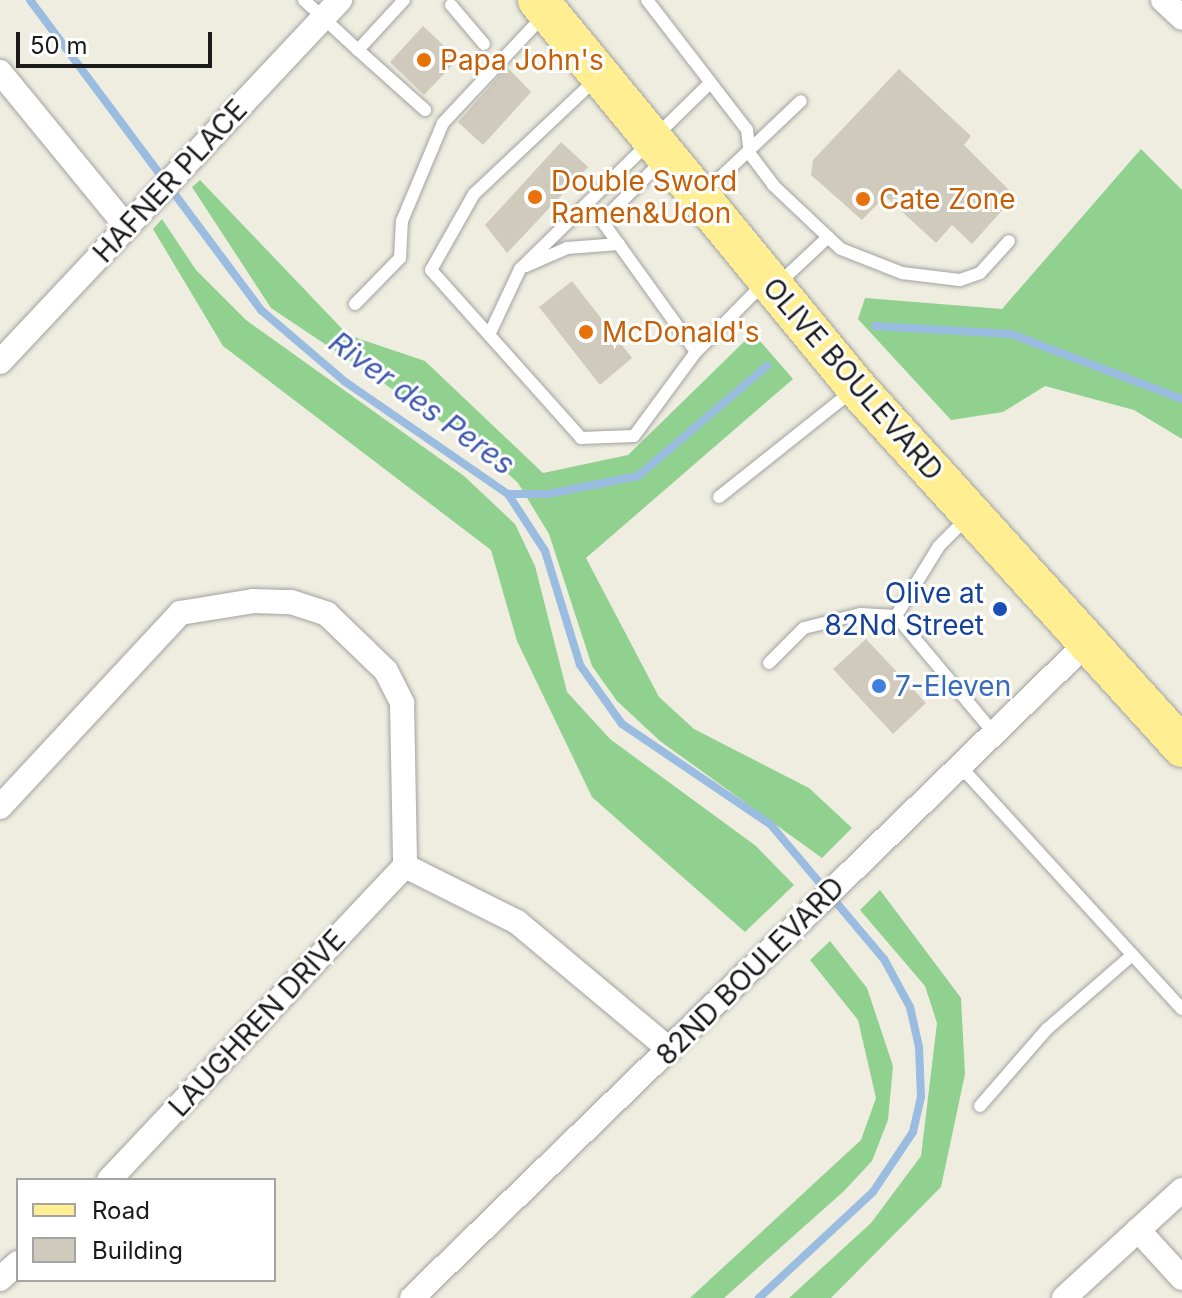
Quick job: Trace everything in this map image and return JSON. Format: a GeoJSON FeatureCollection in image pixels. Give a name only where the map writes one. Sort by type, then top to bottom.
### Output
{"type":"FeatureCollection","features":[{"type":"Feature","properties":{"kind":"main road","name":"OLIVE BOULEVARD"},"geometry":{"type":"LineString","coordinates":[[542,6],[655,151],[856,387],[1182,747]]}},
{"type":"Feature","properties":{"kind":"street","name":"HAFNER PLACE"},"geometry":{"type":"LineString","coordinates":[[0,362],[340,0]]}},
{"type":"Feature","properties":{"kind":"street"},"geometry":{"type":"LineString","coordinates":[[1163,0],[1182,18]]}},
{"type":"Feature","properties":{"kind":"street"},"geometry":{"type":"LineString","coordinates":[[4,87],[133,220]]}},
{"type":"Feature","properties":{"kind":"street"},"geometry":{"type":"LineString","coordinates":[[0,807],[180,613],[219,604],[291,602],[327,614],[357,637],[386,671],[407,731],[405,866],[517,922],[670,1050]]}},
{"type":"Feature","properties":{"kind":"street","name":"82ND BOULEVARD"},"geometry":{"type":"LineString","coordinates":[[412,1298],[1087,643]]}},
{"type":"Feature","properties":{"kind":"street","name":"LAUGHREN DRIVE"},"geometry":{"type":"LineString","coordinates":[[111,1178],[405,866]]}},
{"type":"Feature","properties":{"kind":"street"},"geometry":{"type":"LineString","coordinates":[[1064,1298],[1182,1190]]}},
{"type":"Feature","properties":{"kind":"street"},"geometry":{"type":"LineString","coordinates":[[1138,1230],[1182,1278]]}},
{"type":"Feature","properties":{"kind":"street"},"geometry":{"type":"LineString","coordinates":[[0,1279],[16,1265]]}},
{"type":"Feature","properties":{"kind":"lane"},"geometry":{"type":"LineString","coordinates":[[304,0],[425,110]]}},
{"type":"Feature","properties":{"kind":"lane"},"geometry":{"type":"LineString","coordinates":[[358,50],[404,0]]}},
{"type":"Feature","properties":{"kind":"lane"},"geometry":{"type":"LineString","coordinates":[[647,0],[747,130],[750,154],[828,237],[902,273],[960,280],[980,273],[1009,241]]}},
{"type":"Feature","properties":{"kind":"lane"},"geometry":{"type":"LineString","coordinates":[[451,2],[484,44]]}},
{"type":"Feature","properties":{"kind":"lane"},"geometry":{"type":"LineString","coordinates":[[355,304],[400,258],[402,221],[443,123],[542,6]]}},
{"type":"Feature","properties":{"kind":"lane"},"geometry":{"type":"LineString","coordinates":[[598,78],[474,194],[431,270],[581,438],[634,436],[696,352],[769,285],[828,237]]}},
{"type":"Feature","properties":{"kind":"lane"},"geometry":{"type":"LineString","coordinates":[[696,352],[602,221],[710,83]]}},
{"type":"Feature","properties":{"kind":"lane"},"geometry":{"type":"LineString","coordinates":[[696,199],[750,154],[801,101]]}},
{"type":"Feature","properties":{"kind":"lane"},"geometry":{"type":"LineString","coordinates":[[489,335],[520,269],[655,151]]}},
{"type":"Feature","properties":{"kind":"lane"},"geometry":{"type":"LineString","coordinates":[[520,269],[567,248],[619,244]]}},
{"type":"Feature","properties":{"kind":"lane"},"geometry":{"type":"LineString","coordinates":[[719,497],[856,387]]}},
{"type":"Feature","properties":{"kind":"lane"},"geometry":{"type":"LineString","coordinates":[[896,616],[939,546],[971,514]]}},
{"type":"Feature","properties":{"kind":"lane"},"geometry":{"type":"LineString","coordinates":[[769,663],[804,628],[860,614],[896,616],[994,733]]}},
{"type":"Feature","properties":{"kind":"lane"},"geometry":{"type":"LineString","coordinates":[[960,766],[1182,1009]]}},
{"type":"Feature","properties":{"kind":"lane"},"geometry":{"type":"LineString","coordinates":[[980,1106],[1047,1029],[1132,955]]}},
{"type":"Feature","properties":{"kind":"green space"},"geometry":{"type":"Polygon","coordinates":[[[1141,149],[1182,190],[1182,439],[1134,410],[1045,386],[1003,412],[951,420],[858,319],[865,298],[1002,309],[1141,149]]]}},
{"type":"Feature","properties":{"kind":"green space"},"geometry":{"type":"Polygon","coordinates":[[[200,180],[348,335],[425,361],[543,473],[628,455],[753,333],[793,379],[586,558],[659,697],[694,729],[809,788],[852,828],[822,858],[660,741],[617,701],[592,666],[549,534],[518,483],[479,447],[271,308],[192,187],[200,180]]]}},
{"type":"Feature","properties":{"kind":"green space"},"geometry":{"type":"Polygon","coordinates":[[[162,219],[196,270],[246,320],[464,476],[515,524],[535,566],[567,692],[610,739],[756,846],[794,885],[745,932],[592,797],[517,641],[491,550],[223,346],[153,229],[162,219]]]}},
{"type":"Feature","properties":{"kind":"green space"},"geometry":{"type":"Polygon","coordinates":[[[880,890],[961,998],[965,1074],[941,1187],[831,1298],[789,1298],[871,1223],[921,1156],[937,1023],[925,986],[860,910],[880,890]]]}},
{"type":"Feature","properties":{"kind":"green space"},"geometry":{"type":"Polygon","coordinates":[[[830,941],[867,988],[893,1066],[888,1120],[872,1161],[844,1191],[724,1298],[690,1298],[861,1140],[876,1098],[858,1020],[810,960],[830,941]]]}},
{"type":"Feature","properties":{"kind":"building","name":"Papa John's"},"geometry":{"type":"Polygon","coordinates":[[[423,26],[458,59],[424,95],[390,62],[423,26]]]}},
{"type":"Feature","properties":{"kind":"building"},"geometry":{"type":"Polygon","coordinates":[[[507,67],[531,92],[483,145],[458,122],[507,67]]]}},
{"type":"Feature","properties":{"kind":"building"},"geometry":{"type":"Polygon","coordinates":[[[899,69],[971,136],[964,145],[1015,196],[972,244],[952,225],[936,243],[885,196],[862,220],[811,175],[813,160],[899,69]]]}},
{"type":"Feature","properties":{"kind":"building","name":"Double Sword Ramen&Udon"},"geometry":{"type":"Polygon","coordinates":[[[561,142],[588,167],[507,253],[485,225],[561,142]]]}},
{"type":"Feature","properties":{"kind":"building","name":"McDonald's"},"geometry":{"type":"Polygon","coordinates":[[[572,281],[632,358],[600,385],[539,307],[572,281]]]}},
{"type":"Feature","properties":{"kind":"building","name":"7-Eleven"},"geometry":{"type":"Polygon","coordinates":[[[866,639],[926,703],[893,734],[833,669],[866,639]]]}},
{"type":"Feature","properties":{"kind":"waterway","name":"River des Peres"},"geometry":{"type":"LineString","coordinates":[[30,0],[261,310],[344,381],[508,494],[545,551],[580,665],[622,724],[771,825],[884,959],[910,1007],[919,1047],[921,1097],[913,1132],[873,1192],[759,1298]]}},
{"type":"Feature","properties":{"kind":"waterway"},"geometry":{"type":"LineString","coordinates":[[875,326],[1011,334],[1182,399]]}},
{"type":"Feature","properties":{"kind":"waterway"},"geometry":{"type":"LineString","coordinates":[[508,494],[548,494],[638,476],[767,366]]}},
{"type":"Feature","properties":{"kind":"place","name":"Papa John's"},"geometry":{"type":"Point","coordinates":[424,60]}},
{"type":"Feature","properties":{"kind":"place","name":"Double Sword Ramen&Udon"},"geometry":{"type":"Point","coordinates":[535,197]}},
{"type":"Feature","properties":{"kind":"place","name":"Cate Zone"},"geometry":{"type":"Point","coordinates":[863,199]}},
{"type":"Feature","properties":{"kind":"place","name":"McDonald's"},"geometry":{"type":"Point","coordinates":[586,332]}},
{"type":"Feature","properties":{"kind":"place","name":"Olive at 82Nd Street"},"geometry":{"type":"Point","coordinates":[1000,609]}},
{"type":"Feature","properties":{"kind":"place","name":"7-Eleven"},"geometry":{"type":"Point","coordinates":[879,686]}}]}
